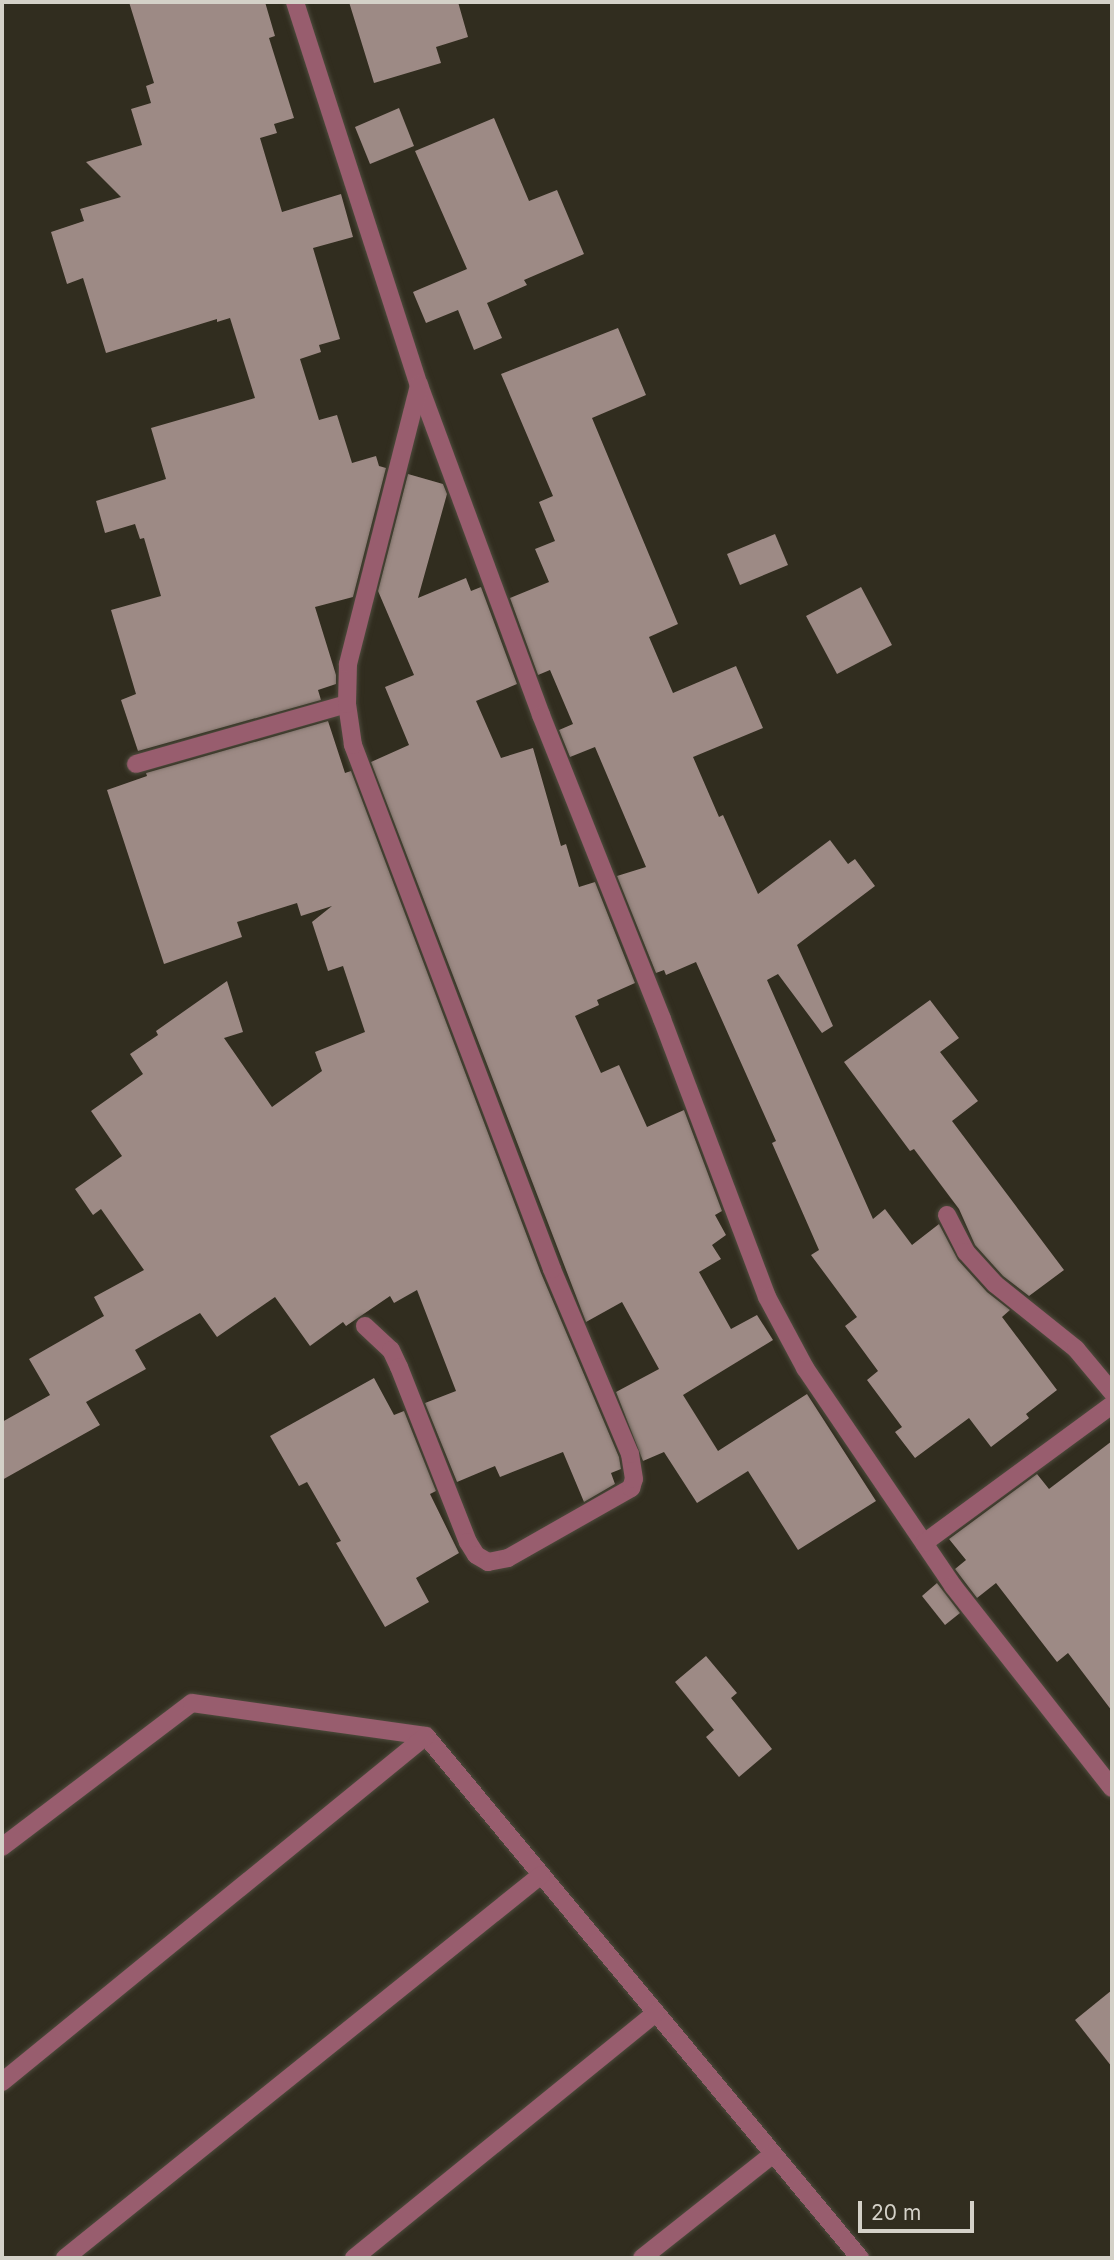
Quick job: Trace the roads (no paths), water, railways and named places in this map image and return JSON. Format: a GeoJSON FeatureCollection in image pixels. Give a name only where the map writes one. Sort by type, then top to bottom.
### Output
{"type":"FeatureCollection","features":[{"type":"Feature","properties":{"kind":"street"},"geometry":{"type":"LineString","coordinates":[[295,2],[419,385],[541,715],[662,1019],[767,1297],[805,1368],[953,1586],[1112,1788]]}},
{"type":"Feature","properties":{"kind":"street"},"geometry":{"type":"LineString","coordinates":[[365,1326],[391,1350],[468,1542],[476,1555],[488,1562],[508,1558],[631,1488],[634,1479],[631,1454],[552,1269],[362,775],[353,745],[347,704],[348,664],[419,385]]}},
{"type":"Feature","properties":{"kind":"street"},"geometry":{"type":"LineString","coordinates":[[136,764],[347,704]]}},
{"type":"Feature","properties":{"kind":"street"},"geometry":{"type":"LineString","coordinates":[[947,1215],[966,1252],[995,1284],[1076,1349],[1112,1392]]}},
{"type":"Feature","properties":{"kind":"street"},"geometry":{"type":"LineString","coordinates":[[924,1543],[1112,1405]]}},
{"type":"Feature","properties":{"kind":"street"},"geometry":{"type":"LineString","coordinates":[[2,1847],[192,1703],[426,1736],[860,2258]]}},
{"type":"Feature","properties":{"kind":"street"},"geometry":{"type":"LineString","coordinates":[[2,2082],[426,1736]]}},
{"type":"Feature","properties":{"kind":"street"},"geometry":{"type":"LineString","coordinates":[[65,2258],[541,1874]]}},
{"type":"Feature","properties":{"kind":"street"},"geometry":{"type":"LineString","coordinates":[[354,2258],[656,2013]]}},
{"type":"Feature","properties":{"kind":"street"},"geometry":{"type":"LineString","coordinates":[[642,2258],[773,2154]]}}]}
